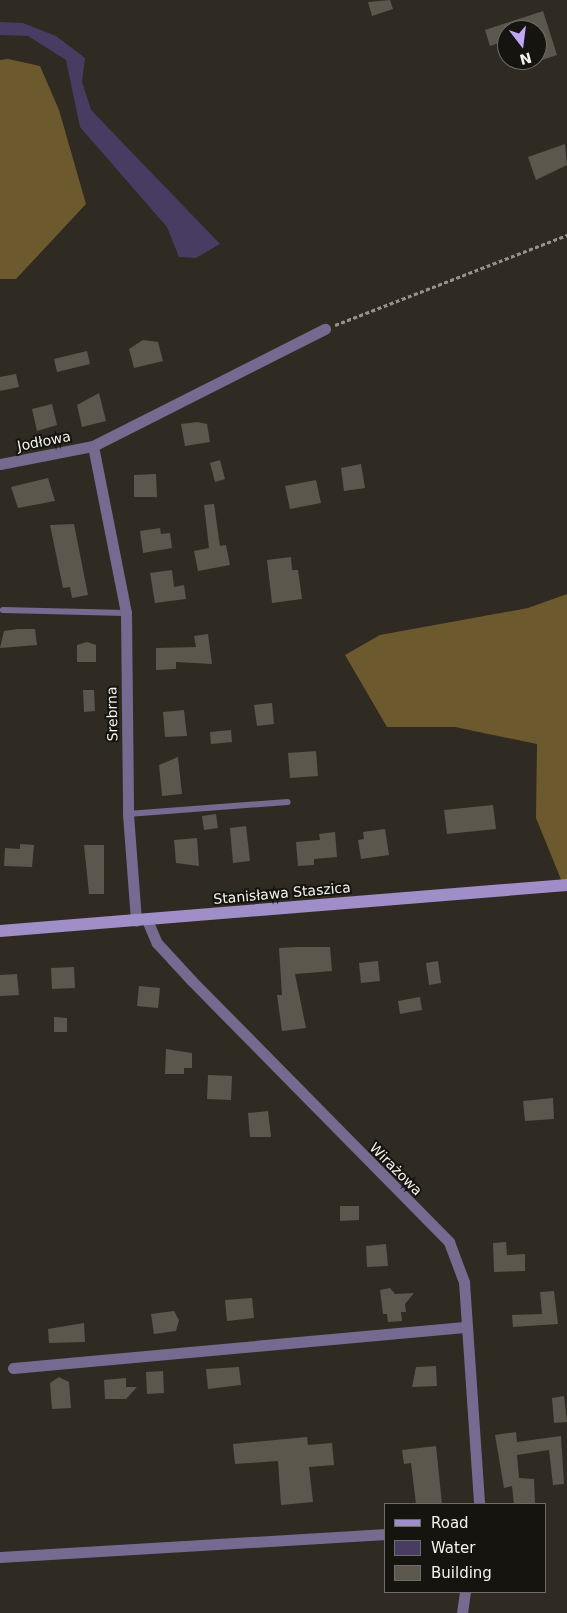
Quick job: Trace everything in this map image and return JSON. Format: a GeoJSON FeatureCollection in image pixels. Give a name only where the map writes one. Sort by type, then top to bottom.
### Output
{"type":"FeatureCollection","features":[{"type":"Feature","properties":{"kind":"street","name":"Jodłowa"},"geometry":{"type":"LineString","coordinates":[[0,464],[94,446],[325,330]]}},
{"type":"Feature","properties":{"kind":"street","name":"Srebrna"},"geometry":{"type":"LineString","coordinates":[[94,446],[126,613],[128,814],[141,920]]}},
{"type":"Feature","properties":{"kind":"street","name":"Stanisława Staszica"},"geometry":{"type":"LineString","coordinates":[[0,931],[567,884]]}},
{"type":"Feature","properties":{"kind":"street","name":"Wirażowa"},"geometry":{"type":"LineString","coordinates":[[141,920],[157,943],[180,968],[449,1242],[464,1282],[479,1503]]}},
{"type":"Feature","properties":{"kind":"street"},"geometry":{"type":"LineString","coordinates":[[13,1368],[467,1327]]}},
{"type":"Feature","properties":{"kind":"street"},"geometry":{"type":"LineString","coordinates":[[0,1557],[384,1534]]}},
{"type":"Feature","properties":{"kind":"street"},"geometry":{"type":"LineString","coordinates":[[462,1613],[465,1593]]}},
{"type":"Feature","properties":{"kind":"lane"},"geometry":{"type":"LineString","coordinates":[[3,610],[126,613]]}},
{"type":"Feature","properties":{"kind":"lane"},"geometry":{"type":"LineString","coordinates":[[128,814],[288,802]]}},
{"type":"Feature","properties":{"kind":"path"},"geometry":{"type":"LineString","coordinates":[[325,330],[567,235]]}},
{"type":"Feature","properties":{"kind":"shaded area"},"geometry":{"type":"Polygon","coordinates":[[[8,59],[40,66],[59,110],[86,204],[16,279],[0,279],[0,60],[8,59]]]}},
{"type":"Feature","properties":{"kind":"shaded area"},"geometry":{"type":"Polygon","coordinates":[[[567,594],[567,881],[562,882],[536,818],[537,744],[455,727],[387,727],[345,655],[380,635],[528,608],[567,594]]]}},
{"type":"Feature","properties":{"kind":"water"},"geometry":{"type":"Polygon","coordinates":[[[0,22],[23,23],[56,36],[85,58],[82,82],[91,110],[220,244],[196,258],[179,257],[167,227],[80,127],[66,60],[28,36],[0,35],[0,22]]]}},
{"type":"Feature","properties":{"kind":"building"},"geometry":{"type":"Polygon","coordinates":[[[390,0],[393,9],[372,16],[368,2],[390,0]]]}},
{"type":"Feature","properties":{"kind":"building"},"geometry":{"type":"Polygon","coordinates":[[[543,11],[546,20],[516,20],[543,11]]]}},
{"type":"Feature","properties":{"kind":"building"},"geometry":{"type":"Polygon","coordinates":[[[547,24],[557,55],[547,58],[547,24]]]}},
{"type":"Feature","properties":{"kind":"building"},"geometry":{"type":"Polygon","coordinates":[[[497,26],[497,44],[490,46],[485,30],[497,26]]]}},
{"type":"Feature","properties":{"kind":"building"},"geometry":{"type":"Polygon","coordinates":[[[565,144],[567,165],[536,180],[528,157],[565,144]]]}},
{"type":"Feature","properties":{"kind":"building"},"geometry":{"type":"Polygon","coordinates":[[[143,340],[158,342],[163,361],[134,368],[129,349],[143,340]]]}},
{"type":"Feature","properties":{"kind":"building"},"geometry":{"type":"Polygon","coordinates":[[[87,351],[90,364],[57,372],[54,359],[87,351]]]}},
{"type":"Feature","properties":{"kind":"building"},"geometry":{"type":"Polygon","coordinates":[[[16,374],[19,387],[0,391],[0,377],[16,374]]]}},
{"type":"Feature","properties":{"kind":"building"},"geometry":{"type":"Polygon","coordinates":[[[99,393],[106,421],[82,427],[77,405],[99,393]]]}},
{"type":"Feature","properties":{"kind":"building"},"geometry":{"type":"Polygon","coordinates":[[[52,404],[57,425],[37,431],[32,409],[52,404]]]}},
{"type":"Feature","properties":{"kind":"building"},"geometry":{"type":"Polygon","coordinates":[[[197,422],[207,424],[210,442],[185,446],[181,424],[197,422]]]}},
{"type":"Feature","properties":{"kind":"building"},"geometry":{"type":"Polygon","coordinates":[[[220,460],[225,479],[215,482],[210,463],[220,460]]]}},
{"type":"Feature","properties":{"kind":"building"},"geometry":{"type":"Polygon","coordinates":[[[361,464],[365,488],[344,491],[341,468],[361,464]]]}},
{"type":"Feature","properties":{"kind":"building"},"geometry":{"type":"Polygon","coordinates":[[[156,474],[157,497],[134,497],[134,475],[156,474]]]}},
{"type":"Feature","properties":{"kind":"building"},"geometry":{"type":"Polygon","coordinates":[[[48,478],[55,501],[18,508],[11,487],[48,478]]]}},
{"type":"Feature","properties":{"kind":"building"},"geometry":{"type":"Polygon","coordinates":[[[316,480],[321,503],[290,509],[285,486],[316,480]]]}},
{"type":"Feature","properties":{"kind":"building"},"geometry":{"type":"Polygon","coordinates":[[[214,504],[220,546],[226,545],[230,565],[198,571],[194,551],[209,548],[204,505],[214,504]]]}},
{"type":"Feature","properties":{"kind":"building"},"geometry":{"type":"Polygon","coordinates":[[[74,524],[88,595],[72,598],[70,587],[63,588],[50,525],[74,524]]]}},
{"type":"Feature","properties":{"kind":"building"},"geometry":{"type":"Polygon","coordinates":[[[160,528],[161,534],[170,533],[172,548],[143,553],[140,531],[160,528]]]}},
{"type":"Feature","properties":{"kind":"building"},"geometry":{"type":"Polygon","coordinates":[[[291,557],[292,570],[298,570],[302,599],[272,603],[267,560],[291,557]]]}},
{"type":"Feature","properties":{"kind":"building"},"geometry":{"type":"Polygon","coordinates":[[[172,570],[174,587],[184,585],[186,599],[155,603],[150,573],[172,570]]]}},
{"type":"Feature","properties":{"kind":"building"},"geometry":{"type":"Polygon","coordinates":[[[35,629],[37,645],[0,648],[4,631],[35,629]]]}},
{"type":"Feature","properties":{"kind":"building"},"geometry":{"type":"Polygon","coordinates":[[[208,634],[212,664],[176,662],[176,669],[156,670],[156,648],[196,647],[194,636],[208,634]]]}},
{"type":"Feature","properties":{"kind":"building"},"geometry":{"type":"Polygon","coordinates":[[[87,642],[96,645],[96,662],[77,662],[77,645],[87,642]]]}},
{"type":"Feature","properties":{"kind":"building"},"geometry":{"type":"Polygon","coordinates":[[[83,690],[94,690],[95,711],[84,712],[83,690]]]}},
{"type":"Feature","properties":{"kind":"building"},"geometry":{"type":"Polygon","coordinates":[[[272,703],[274,724],[257,726],[254,705],[272,703]]]}},
{"type":"Feature","properties":{"kind":"building"},"geometry":{"type":"Polygon","coordinates":[[[184,710],[187,736],[165,737],[163,712],[184,710]]]}},
{"type":"Feature","properties":{"kind":"building"},"geometry":{"type":"Polygon","coordinates":[[[231,730],[232,742],[211,744],[210,732],[231,730]]]}},
{"type":"Feature","properties":{"kind":"building"},"geometry":{"type":"Polygon","coordinates":[[[316,751],[318,776],[290,778],[288,753],[316,751]]]}},
{"type":"Feature","properties":{"kind":"building"},"geometry":{"type":"Polygon","coordinates":[[[178,757],[182,794],[162,796],[159,765],[178,757]]]}},
{"type":"Feature","properties":{"kind":"building"},"geometry":{"type":"Polygon","coordinates":[[[493,805],[496,829],[447,834],[444,810],[493,805]]]}},
{"type":"Feature","properties":{"kind":"building"},"geometry":{"type":"Polygon","coordinates":[[[216,814],[218,828],[204,830],[202,816],[216,814]]]}},
{"type":"Feature","properties":{"kind":"building"},"geometry":{"type":"Polygon","coordinates":[[[246,826],[250,861],[233,863],[230,828],[246,826]]]}},
{"type":"Feature","properties":{"kind":"building"},"geometry":{"type":"Polygon","coordinates":[[[385,829],[389,855],[361,859],[358,840],[364,839],[363,832],[385,829]]]}},
{"type":"Feature","properties":{"kind":"building"},"geometry":{"type":"Polygon","coordinates":[[[335,832],[337,857],[314,859],[314,865],[298,866],[296,842],[320,840],[319,834],[335,832]]]}},
{"type":"Feature","properties":{"kind":"building"},"geometry":{"type":"Polygon","coordinates":[[[197,838],[199,866],[176,863],[174,840],[197,838]]]}},
{"type":"Feature","properties":{"kind":"building"},"geometry":{"type":"Polygon","coordinates":[[[20,844],[34,845],[32,867],[4,866],[5,848],[20,849],[20,844]]]}},
{"type":"Feature","properties":{"kind":"building"},"geometry":{"type":"Polygon","coordinates":[[[84,845],[104,845],[104,894],[89,894],[84,845]]]}},
{"type":"Feature","properties":{"kind":"building"},"geometry":{"type":"Polygon","coordinates":[[[330,947],[332,971],[295,974],[306,1028],[282,1031],[277,995],[282,995],[279,948],[330,947]]]}},
{"type":"Feature","properties":{"kind":"building"},"geometry":{"type":"Polygon","coordinates":[[[378,961],[380,981],[361,983],[359,963],[378,961]]]}},
{"type":"Feature","properties":{"kind":"building"},"geometry":{"type":"Polygon","coordinates":[[[438,961],[441,983],[429,985],[426,963],[438,961]]]}},
{"type":"Feature","properties":{"kind":"building"},"geometry":{"type":"Polygon","coordinates":[[[74,967],[75,988],[52,989],[51,968],[74,967]]]}},
{"type":"Feature","properties":{"kind":"building"},"geometry":{"type":"Polygon","coordinates":[[[17,974],[19,995],[0,996],[0,975],[17,974]]]}},
{"type":"Feature","properties":{"kind":"building"},"geometry":{"type":"Polygon","coordinates":[[[139,986],[160,988],[158,1008],[137,1006],[139,986]]]}},
{"type":"Feature","properties":{"kind":"building"},"geometry":{"type":"Polygon","coordinates":[[[420,997],[422,1010],[400,1014],[398,1001],[420,997]]]}},
{"type":"Feature","properties":{"kind":"building"},"geometry":{"type":"Polygon","coordinates":[[[54,1017],[67,1018],[67,1032],[54,1032],[54,1017]]]}},
{"type":"Feature","properties":{"kind":"building"},"geometry":{"type":"Polygon","coordinates":[[[166,1049],[192,1053],[192,1068],[184,1068],[184,1074],[165,1074],[166,1049]]]}},
{"type":"Feature","properties":{"kind":"building"},"geometry":{"type":"Polygon","coordinates":[[[208,1075],[232,1076],[231,1100],[207,1099],[208,1075]]]}},
{"type":"Feature","properties":{"kind":"building"},"geometry":{"type":"Polygon","coordinates":[[[553,1098],[554,1119],[525,1121],[523,1101],[553,1098]]]}},
{"type":"Feature","properties":{"kind":"building"},"geometry":{"type":"Polygon","coordinates":[[[268,1111],[271,1137],[250,1137],[248,1113],[268,1111]]]}},
{"type":"Feature","properties":{"kind":"building"},"geometry":{"type":"Polygon","coordinates":[[[340,1206],[359,1206],[359,1220],[340,1221],[340,1206]]]}},
{"type":"Feature","properties":{"kind":"building"},"geometry":{"type":"Polygon","coordinates":[[[506,1242],[507,1255],[525,1254],[525,1271],[494,1272],[493,1243],[506,1242]]]}},
{"type":"Feature","properties":{"kind":"building"},"geometry":{"type":"Polygon","coordinates":[[[386,1244],[388,1266],[367,1267],[366,1246],[386,1244]]]}},
{"type":"Feature","properties":{"kind":"building"},"geometry":{"type":"Polygon","coordinates":[[[390,1288],[395,1294],[414,1293],[405,1304],[406,1312],[401,1312],[402,1321],[388,1322],[387,1314],[383,1314],[380,1290],[390,1288]]]}},
{"type":"Feature","properties":{"kind":"building"},"geometry":{"type":"Polygon","coordinates":[[[554,1291],[558,1324],[513,1327],[512,1315],[542,1314],[540,1292],[554,1291]]]}},
{"type":"Feature","properties":{"kind":"building"},"geometry":{"type":"Polygon","coordinates":[[[252,1298],[254,1318],[227,1321],[225,1300],[252,1298]]]}},
{"type":"Feature","properties":{"kind":"building"},"geometry":{"type":"Polygon","coordinates":[[[174,1311],[179,1320],[176,1331],[154,1334],[151,1314],[174,1311]]]}},
{"type":"Feature","properties":{"kind":"building"},"geometry":{"type":"Polygon","coordinates":[[[84,1323],[85,1342],[49,1343],[48,1329],[84,1323]]]}},
{"type":"Feature","properties":{"kind":"building"},"geometry":{"type":"Polygon","coordinates":[[[436,1366],[437,1386],[412,1387],[416,1367],[436,1366]]]}},
{"type":"Feature","properties":{"kind":"building"},"geometry":{"type":"Polygon","coordinates":[[[239,1367],[241,1385],[208,1389],[206,1369],[239,1367]]]}},
{"type":"Feature","properties":{"kind":"building"},"geometry":{"type":"Polygon","coordinates":[[[163,1371],[164,1393],[147,1394],[146,1372],[163,1371]]]}},
{"type":"Feature","properties":{"kind":"building"},"geometry":{"type":"Polygon","coordinates":[[[59,1377],[69,1382],[71,1408],[52,1409],[50,1383],[59,1377]]]}},
{"type":"Feature","properties":{"kind":"building"},"geometry":{"type":"Polygon","coordinates":[[[126,1378],[126,1387],[137,1387],[126,1399],[105,1399],[104,1380],[126,1378]]]}},
{"type":"Feature","properties":{"kind":"building"},"geometry":{"type":"Polygon","coordinates":[[[564,1396],[567,1422],[554,1423],[552,1398],[564,1396]]]}},
{"type":"Feature","properties":{"kind":"building"},"geometry":{"type":"Polygon","coordinates":[[[516,1432],[517,1442],[561,1436],[564,1484],[553,1485],[549,1450],[517,1455],[519,1478],[534,1479],[535,1503],[514,1503],[512,1486],[504,1488],[495,1435],[516,1432]]]}},
{"type":"Feature","properties":{"kind":"building"},"geometry":{"type":"Polygon","coordinates":[[[307,1437],[308,1445],[332,1443],[334,1465],[309,1467],[313,1502],[281,1505],[278,1461],[235,1464],[233,1444],[307,1437]]]}},
{"type":"Feature","properties":{"kind":"building"},"geometry":{"type":"Polygon","coordinates":[[[436,1446],[442,1503],[416,1503],[411,1463],[404,1464],[402,1450],[436,1446]]]}}]}
